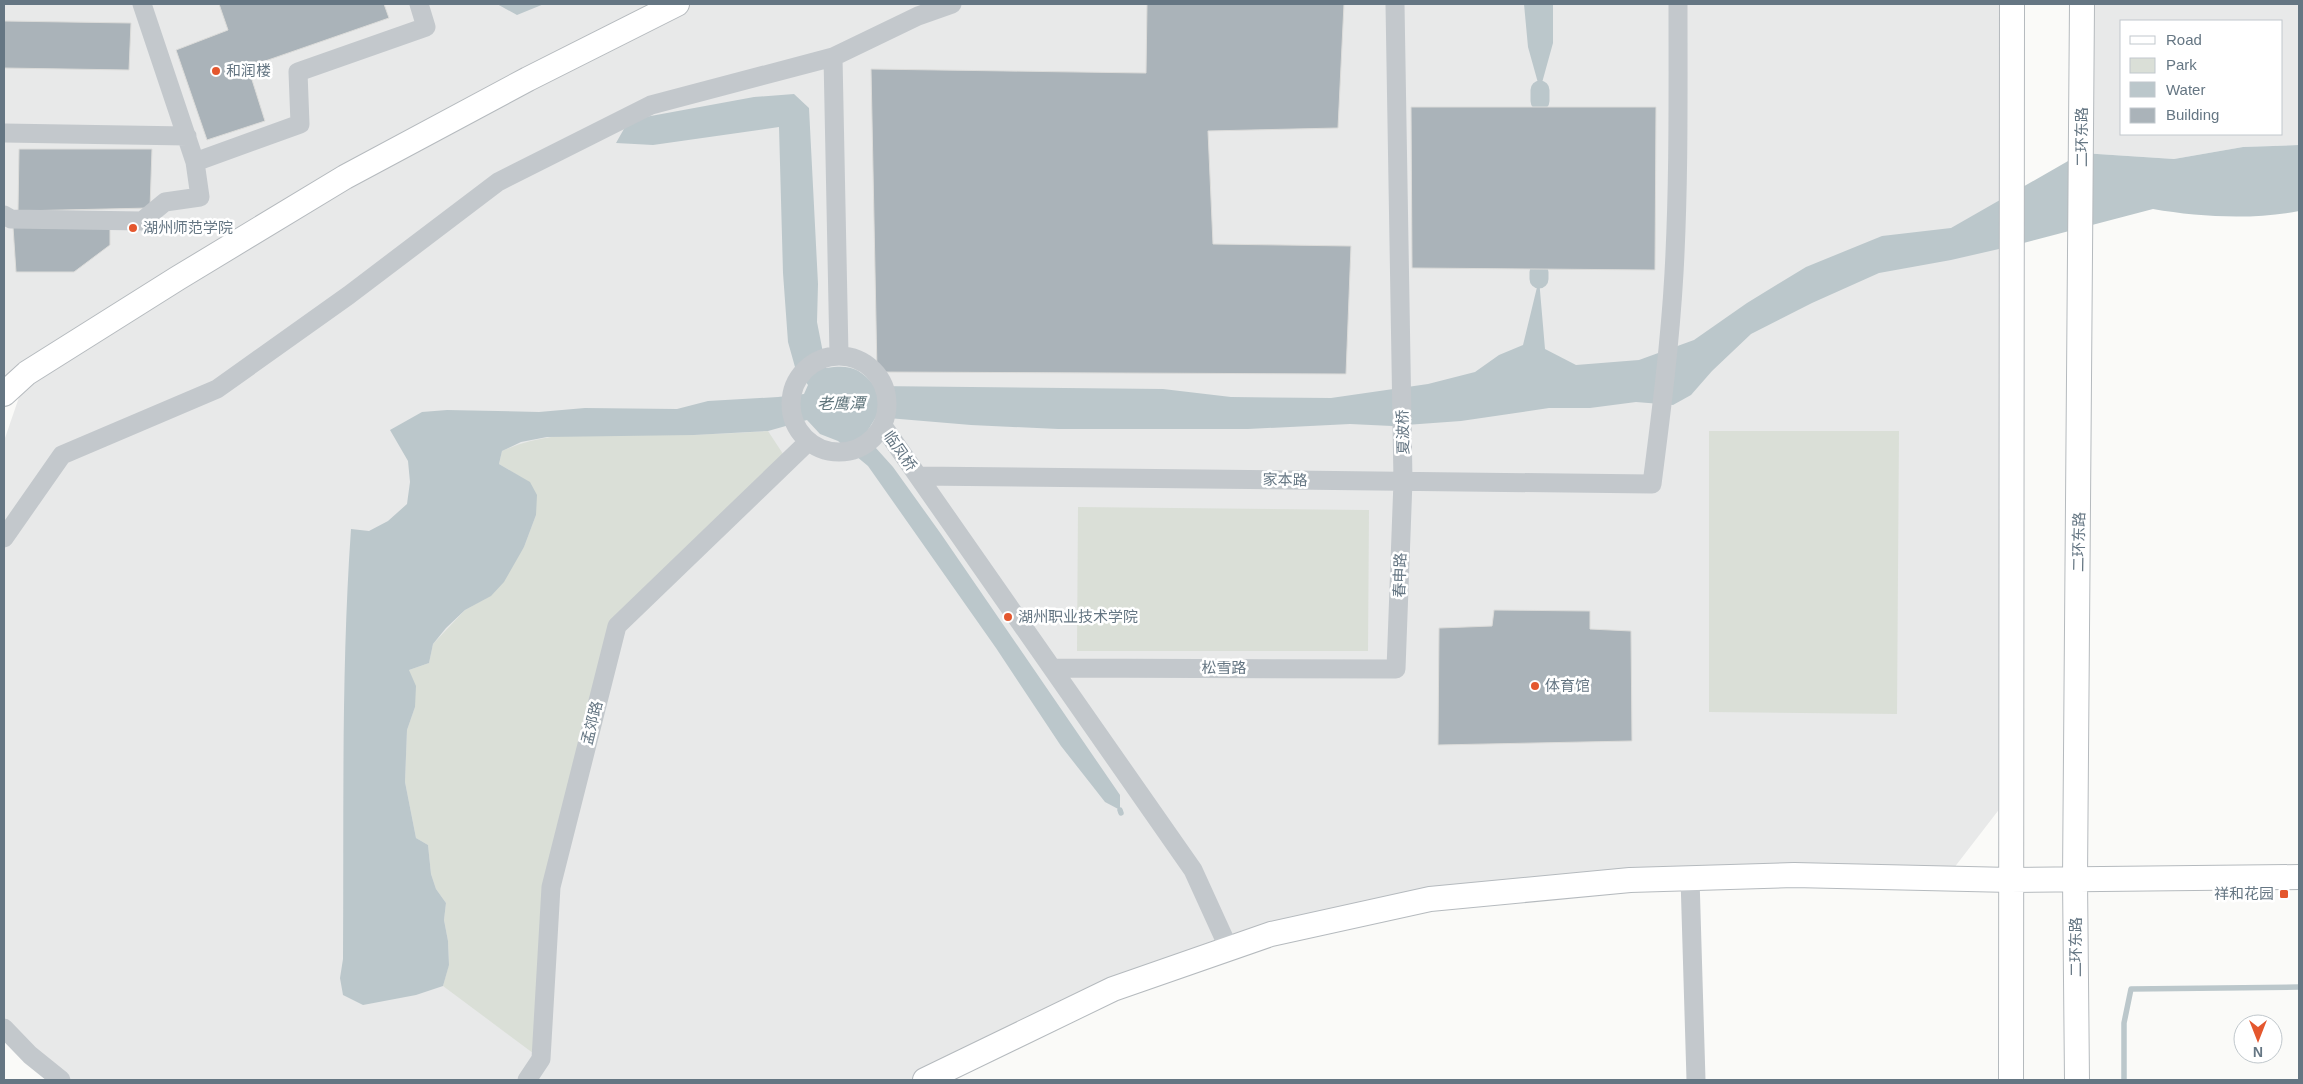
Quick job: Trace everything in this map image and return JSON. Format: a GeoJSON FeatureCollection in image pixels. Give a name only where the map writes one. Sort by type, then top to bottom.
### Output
{"type":"FeatureCollection","features":[{"type":"Feature","properties":{"kind":"main road"},"geometry":{"type":"LineString","coordinates":[[4,394],[36,368],[178,278],[345,177],[537,75],[677,4]]}},
{"type":"Feature","properties":{"kind":"main road"},"geometry":{"type":"LineString","coordinates":[[2011,1080],[2012,4]]}},
{"type":"Feature","properties":{"kind":"main road","name":"二环东路"},"geometry":{"type":"LineString","coordinates":[[2077,1080],[2075,879],[2082,4]]}},
{"type":"Feature","properties":{"kind":"main road"},"geometry":{"type":"LineString","coordinates":[[925,1080],[1112,989],[1271,934],[1430,899],[1630,880],[1794,875],[2011,880],[2299,877]]}},
{"type":"Feature","properties":{"kind":"street"},"geometry":{"type":"LineString","coordinates":[[4,215],[11,218],[142,221],[165,202],[200,197],[195,162],[142,4]]}},
{"type":"Feature","properties":{"kind":"street"},"geometry":{"type":"LineString","coordinates":[[195,162],[300,124],[298,72],[426,27],[418,4]]}},
{"type":"Feature","properties":{"kind":"street"},"geometry":{"type":"LineString","coordinates":[[4,538],[62,455],[217,390],[349,295],[498,182],[651,105],[833,57],[918,16],[952,4]]}},
{"type":"Feature","properties":{"kind":"street","name":"夏波桥"},"geometry":{"type":"LineString","coordinates":[[1395,4],[1403,482]]}},
{"type":"Feature","properties":{"kind":"street","name":"家本路"},"geometry":{"type":"LineString","coordinates":[[918,476],[1652,484],[1670,341],[1677,210],[1678,4]]}},
{"type":"Feature","properties":{"kind":"street"},"geometry":{"type":"LineString","coordinates":[[833,57],[833,355]]}},
{"type":"Feature","properties":{"kind":"street"},"geometry":{"type":"LineString","coordinates":[[4,133],[187,136]]}},
{"type":"Feature","properties":{"kind":"street"},"geometry":{"type":"LineString","coordinates":[[833,355],[855,358],[870,366],[882,381],[887,394],[888,410],[881,428],[848,452],[828,451],[809,441],[796,426],[791,407],[796,383],[833,355]]}},
{"type":"Feature","properties":{"kind":"street","name":"临凤桥"},"geometry":{"type":"LineString","coordinates":[[881,428],[918,476],[1193,870],[1229,949]]}},
{"type":"Feature","properties":{"kind":"street","name":"孟郊路"},"geometry":{"type":"LineString","coordinates":[[527,1080],[541,1059],[551,887],[616,626],[809,441]]}},
{"type":"Feature","properties":{"kind":"street","name":"春申路"},"geometry":{"type":"LineString","coordinates":[[1396,669],[1403,482]]}},
{"type":"Feature","properties":{"kind":"street","name":"松雪路"},"geometry":{"type":"LineString","coordinates":[[1052,668],[1396,669]]}},
{"type":"Feature","properties":{"kind":"street"},"geometry":{"type":"LineString","coordinates":[[1690,878],[1696,1080]]}},
{"type":"Feature","properties":{"kind":"street"},"geometry":{"type":"LineString","coordinates":[[4,1028],[30,1055],[61,1080]]}},
{"type":"Feature","properties":{"kind":"shaded area","name":"湖州职业技术学院"},"geometry":{"type":"Polygon","coordinates":[[[4,4],[2012,4],[2011,794],[1947,877],[1630,880],[1271,934],[926,1080],[61,1080],[4,1028],[4,441],[27,374],[4,394],[4,4]]]}},
{"type":"Feature","properties":{"kind":"shaded area"},"geometry":{"type":"Polygon","coordinates":[[[2082,4],[2299,4],[2299,145],[2243,147],[2174,159],[2082,153],[2082,4]]]}},
{"type":"Feature","properties":{"kind":"green space"},"geometry":{"type":"Polygon","coordinates":[[[768,431],[787,460],[617,626],[567,822],[541,1059],[443,986],[449,964],[448,941],[444,920],[446,903],[436,889],[431,874],[428,845],[416,838],[405,782],[407,730],[415,707],[409,670],[429,663],[433,644],[465,610],[490,596],[524,547],[536,515],[529,482],[499,464],[502,451],[522,443],[564,435],[696,435],[768,431]]]}},
{"type":"Feature","properties":{"kind":"green space"},"geometry":{"type":"Polygon","coordinates":[[[1709,431],[1899,431],[1897,714],[1709,712],[1709,431]]]}},
{"type":"Feature","properties":{"kind":"green space"},"geometry":{"type":"Polygon","coordinates":[[[1078,507],[1369,510],[1368,651],[1077,651],[1078,507]]]}},
{"type":"Feature","properties":{"kind":"water"},"geometry":{"type":"Polygon","coordinates":[[[497,4],[544,4],[517,15],[497,4]]]}},
{"type":"Feature","properties":{"kind":"water"},"geometry":{"type":"Polygon","coordinates":[[[1524,4],[1553,4],[1553,43],[1540,90],[1528,47],[1524,4]]]}},
{"type":"Feature","properties":{"kind":"water","name":"老鹰潭"},"geometry":{"type":"Polygon","coordinates":[[[794,94],[809,108],[818,284],[817,322],[826,368],[848,367],[864,375],[875,386],[1163,389],[1231,397],[1331,398],[1428,384],[1475,372],[1499,355],[1523,345],[1539,279],[1545,349],[1576,365],[1639,360],[1694,340],[1747,303],[1806,267],[1882,236],[1951,228],[2082,153],[2174,159],[2243,147],[2299,145],[2299,211],[2263,216],[2226,216],[2189,214],[2153,209],[2012,246],[1951,260],[1879,273],[1812,303],[1751,334],[1712,371],[1691,395],[1673,405],[1636,402],[1590,408],[1549,408],[1461,421],[1392,426],[1350,424],[1248,429],[1058,429],[971,425],[876,417],[868,430],[875,447],[893,467],[941,534],[1120,795],[1120,810],[1105,802],[1061,746],[996,648],[868,466],[838,441],[820,434],[807,420],[768,431],[694,435],[547,437],[521,442],[502,451],[499,464],[530,482],[537,495],[536,515],[524,547],[504,582],[491,596],[465,610],[446,628],[433,644],[429,663],[409,670],[416,686],[415,707],[407,730],[405,782],[416,838],[428,845],[431,874],[436,889],[446,903],[444,920],[448,941],[449,965],[443,986],[416,995],[363,1005],[343,995],[340,978],[343,959],[344,744],[348,583],[351,529],[369,531],[388,521],[407,504],[410,482],[408,461],[390,430],[422,412],[447,410],[539,412],[585,408],[677,409],[708,401],[804,394],[808,385],[795,367],[788,342],[783,273],[779,127],[653,145],[616,143],[629,120],[754,97],[794,94]]]}},
{"type":"Feature","properties":{"kind":"building","name":"和润楼"},"geometry":{"type":"Polygon","coordinates":[[[219,4],[384,4],[389,18],[248,67],[265,121],[207,140],[176,50],[228,30],[219,4]]]}},
{"type":"Feature","properties":{"kind":"building"},"geometry":{"type":"Polygon","coordinates":[[[1147,4],[1344,4],[1338,128],[1208,131],[1213,244],[1351,246],[1346,374],[877,372],[871,69],[1146,73],[1147,4]]]}},
{"type":"Feature","properties":{"kind":"building"},"geometry":{"type":"Polygon","coordinates":[[[4,21],[131,23],[129,70],[4,68],[4,21]]]}},
{"type":"Feature","properties":{"kind":"building"},"geometry":{"type":"Polygon","coordinates":[[[1411,107],[1656,107],[1655,270],[1412,268],[1411,107]]]}},
{"type":"Feature","properties":{"kind":"building"},"geometry":{"type":"Polygon","coordinates":[[[19,149],[152,149],[150,208],[18,211],[19,149]]]}},
{"type":"Feature","properties":{"kind":"building"},"geometry":{"type":"Polygon","coordinates":[[[110,225],[110,245],[74,272],[16,272],[13,227],[110,225]]]}},
{"type":"Feature","properties":{"kind":"building","name":"体育馆"},"geometry":{"type":"Polygon","coordinates":[[[1494,610],[1590,611],[1590,629],[1631,631],[1632,741],[1438,745],[1439,628],[1492,626],[1494,610]]]}},
{"type":"Feature","properties":{"kind":"waterway"},"geometry":{"type":"LineString","coordinates":[[1540,90],[1540,101]]}},
{"type":"Feature","properties":{"kind":"waterway"},"geometry":{"type":"LineString","coordinates":[[1539,272],[1539,279]]}},
{"type":"Feature","properties":{"kind":"waterway"},"geometry":{"type":"LineString","coordinates":[[2124,1080],[2124,1023],[2131,989],[2299,987]]}},
{"type":"Feature","properties":{"kind":"place","name":"和润楼"},"geometry":{"type":"Point","coordinates":[216,71]}},
{"type":"Feature","properties":{"kind":"place","name":"湖州师范学院"},"geometry":{"type":"Point","coordinates":[133,228]}},
{"type":"Feature","properties":{"kind":"place","name":"湖州职业技术学院"},"geometry":{"type":"Point","coordinates":[1008,617]}},
{"type":"Feature","properties":{"kind":"place","name":"体育馆"},"geometry":{"type":"Point","coordinates":[1535,686]}},
{"type":"Feature","properties":{"kind":"place","name":"祥和花园"},"geometry":{"type":"Point","coordinates":[2284,894]}}]}
